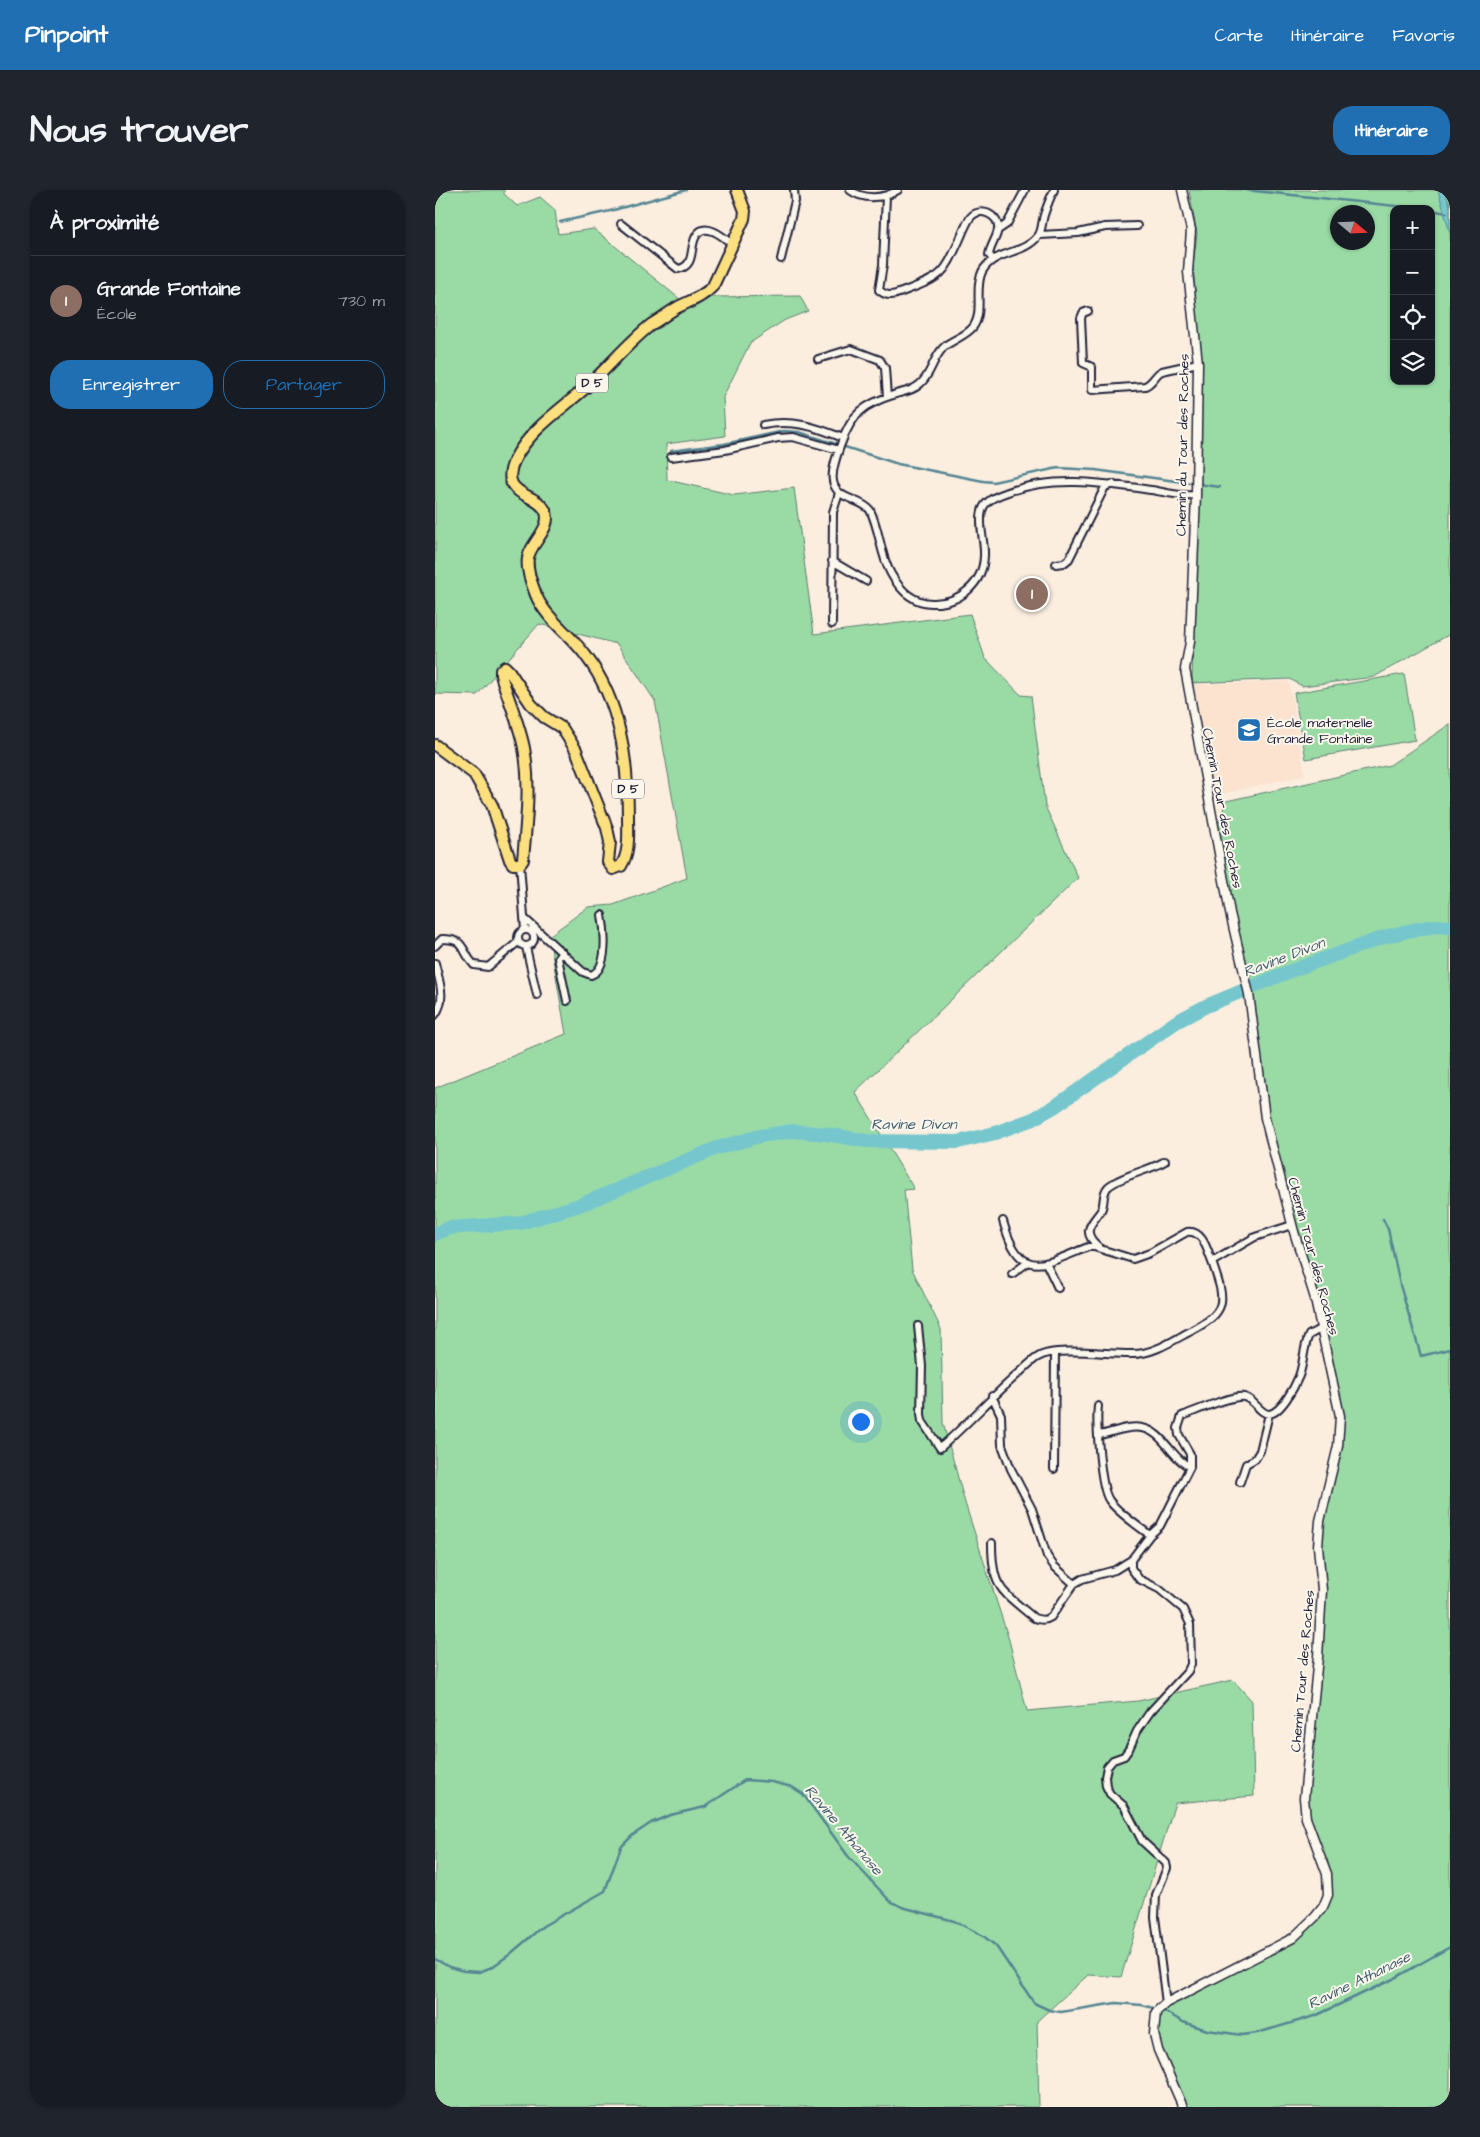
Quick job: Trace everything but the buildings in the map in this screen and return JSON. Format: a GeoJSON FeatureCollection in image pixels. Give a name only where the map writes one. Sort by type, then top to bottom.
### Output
{"type":"FeatureCollection","features":[{"type":"Feature","properties":{"kind":"main road","name":"D 5"},"geometry":{"type":"LineString","coordinates":[[520,864],[523,860],[527,808],[527,771],[524,746],[501,675],[501,670],[505,667],[531,704],[544,717],[562,728],[576,750],[607,828],[609,842],[608,862],[613,869],[621,866],[627,853],[628,794],[624,750],[618,723],[608,695],[588,657],[551,617],[537,597],[527,567],[528,556],[545,528],[547,516],[542,507],[516,489],[510,474],[517,457],[533,436],[593,382],[619,353],[650,326],[676,308],[706,294],[713,286],[733,245],[745,211],[737,190]]}},
{"type":"Feature","properties":{"kind":"main road"},"geometry":{"type":"LineString","coordinates":[[435,744],[474,774],[491,805],[510,860],[513,864],[520,864]]}},
{"type":"Feature","properties":{"kind":"street"},"geometry":{"type":"LineString","coordinates":[[781,259],[795,201],[794,190]]}},
{"type":"Feature","properties":{"kind":"street"},"geometry":{"type":"LineString","coordinates":[[850,190],[864,196],[887,196],[898,190]]}},
{"type":"Feature","properties":{"kind":"street"},"geometry":{"type":"LineString","coordinates":[[993,259],[989,254],[989,250],[998,230],[1007,224],[1025,190]]}},
{"type":"Feature","properties":{"kind":"street"},"geometry":{"type":"LineString","coordinates":[[1040,235],[1044,214],[1054,190]]}},
{"type":"Feature","properties":{"kind":"street","name":"Chemin du Tour des Roches"},"geometry":{"type":"LineString","coordinates":[[1183,190],[1191,230],[1188,272],[1198,363],[1190,642]]}},
{"type":"Feature","properties":{"kind":"street"},"geometry":{"type":"LineString","coordinates":[[887,196],[883,265],[879,290],[884,295],[893,296],[939,276],[947,268],[969,219],[973,215],[984,212],[992,216],[998,230]]}},
{"type":"Feature","properties":{"kind":"street"},"geometry":{"type":"LineString","coordinates":[[621,224],[678,269],[684,268],[688,264],[695,237],[700,232],[709,230],[720,233],[733,245]]}},
{"type":"Feature","properties":{"kind":"street"},"geometry":{"type":"LineString","coordinates":[[1137,226],[1105,227],[1078,233],[1040,235],[1024,248],[993,259],[983,271],[979,282],[978,313],[975,326],[945,347],[921,384],[875,401],[858,412],[848,426],[839,450],[833,475],[834,486],[839,493],[866,505],[870,510],[889,570],[900,588],[914,600],[946,604],[961,596],[974,584],[983,569],[982,509],[990,500],[1005,492],[1052,482],[1102,482],[1195,495]]}},
{"type":"Feature","properties":{"kind":"street"},"geometry":{"type":"LineString","coordinates":[[1088,311],[1083,313],[1083,363],[1092,367],[1092,390],[1145,386],[1149,384],[1157,373],[1198,363]]}},
{"type":"Feature","properties":{"kind":"street"},"geometry":{"type":"LineString","coordinates":[[818,359],[851,349],[880,360],[885,368],[887,397]]}},
{"type":"Feature","properties":{"kind":"street"},"geometry":{"type":"LineString","coordinates":[[763,424],[802,423],[843,438]]}},
{"type":"Feature","properties":{"kind":"street"},"geometry":{"type":"LineString","coordinates":[[671,457],[725,450],[778,438],[793,437],[839,450]]}},
{"type":"Feature","properties":{"kind":"street"},"geometry":{"type":"LineString","coordinates":[[1056,564],[1069,560],[1105,487],[1115,484]]}},
{"type":"Feature","properties":{"kind":"street"},"geometry":{"type":"LineString","coordinates":[[832,624],[833,512],[839,493]]}},
{"type":"Feature","properties":{"kind":"street"},"geometry":{"type":"LineString","coordinates":[[832,561],[865,581]]}},
{"type":"Feature","properties":{"kind":"street","name":"Chemin Tour des Roches"},"geometry":{"type":"LineString","coordinates":[[1166,2003],[1293,1938],[1315,1917],[1329,1895],[1327,1874],[1306,1818],[1303,1798],[1318,1657],[1322,1590],[1318,1546],[1320,1521],[1340,1431],[1338,1402],[1320,1330],[1314,1296],[1265,1118],[1249,994],[1231,914],[1185,669],[1190,642]]}},
{"type":"Feature","properties":{"kind":"street"},"geometry":{"type":"LineString","coordinates":[[520,864],[525,930]]}},
{"type":"Feature","properties":{"kind":"street"},"geometry":{"type":"LineString","coordinates":[[524,918],[587,974],[595,974],[603,964],[605,928],[603,915]]}},
{"type":"Feature","properties":{"kind":"street"},"geometry":{"type":"LineString","coordinates":[[518,942],[518,936],[525,930]]}},
{"type":"Feature","properties":{"kind":"street"},"geometry":{"type":"LineString","coordinates":[[525,930],[533,935],[533,941],[526,947]]}},
{"type":"Feature","properties":{"kind":"street"},"geometry":{"type":"LineString","coordinates":[[435,946],[441,939],[453,939],[460,943],[475,965],[487,967],[518,942]]}},
{"type":"Feature","properties":{"kind":"street"},"geometry":{"type":"LineString","coordinates":[[518,942],[526,947],[537,995]]}},
{"type":"Feature","properties":{"kind":"street"},"geometry":{"type":"LineString","coordinates":[[562,952],[558,958],[567,1000]]}},
{"type":"Feature","properties":{"kind":"street"},"geometry":{"type":"LineString","coordinates":[[435,963],[441,997],[441,1005],[435,1015]]}},
{"type":"Feature","properties":{"kind":"street"},"geometry":{"type":"LineString","coordinates":[[1100,1248],[1093,1242],[1088,1228],[1091,1221],[1104,1205],[1104,1193],[1107,1188],[1114,1183],[1165,1161]]}},
{"type":"Feature","properties":{"kind":"street"},"geometry":{"type":"LineString","coordinates":[[918,1326],[922,1358],[922,1421],[940,1448],[992,1396],[1039,1356],[1055,1353],[1144,1353],[1158,1348],[1204,1324],[1214,1316],[1221,1305],[1222,1293],[1211,1262],[1201,1237],[1192,1232],[1142,1257],[1133,1259],[1100,1248],[1088,1247],[1046,1264],[1034,1264],[1027,1263],[1017,1252],[1003,1221]]}},
{"type":"Feature","properties":{"kind":"street"},"geometry":{"type":"LineString","coordinates":[[1211,1262],[1255,1237],[1293,1225]]}},
{"type":"Feature","properties":{"kind":"street"},"geometry":{"type":"LineString","coordinates":[[1012,1274],[1027,1263]]}},
{"type":"Feature","properties":{"kind":"street"},"geometry":{"type":"LineString","coordinates":[[1046,1264],[1058,1288]]}},
{"type":"Feature","properties":{"kind":"street"},"geometry":{"type":"LineString","coordinates":[[992,1543],[995,1578],[1002,1591],[1034,1618],[1046,1620],[1051,1617],[1074,1584],[1082,1579],[1115,1570],[1131,1560],[1150,1535],[1160,1526],[1191,1467],[1190,1454],[1179,1435],[1178,1428],[1182,1416],[1234,1398],[1244,1397],[1253,1401],[1264,1412],[1269,1414],[1278,1410],[1299,1375],[1304,1346],[1309,1335],[1320,1330]]}},
{"type":"Feature","properties":{"kind":"street"},"geometry":{"type":"LineString","coordinates":[[1054,1469],[1055,1353]]}},
{"type":"Feature","properties":{"kind":"street"},"geometry":{"type":"LineString","coordinates":[[992,1396],[1001,1414],[1002,1445],[1011,1469],[1032,1509],[1047,1556],[1054,1566],[1074,1584]]}},
{"type":"Feature","properties":{"kind":"street"},"geometry":{"type":"LineString","coordinates":[[1098,1406],[1096,1420],[1104,1489],[1109,1501],[1150,1535]]}},
{"type":"Feature","properties":{"kind":"street"},"geometry":{"type":"LineString","coordinates":[[1240,1482],[1247,1464],[1255,1459],[1260,1451],[1269,1414]]}},
{"type":"Feature","properties":{"kind":"street"},"geometry":{"type":"LineString","coordinates":[[1099,1435],[1133,1428],[1147,1430],[1157,1436],[1180,1462],[1191,1467]]}},
{"type":"Feature","properties":{"kind":"street"},"geometry":{"type":"LineString","coordinates":[[1131,1560],[1131,1568],[1139,1579],[1159,1589],[1183,1609],[1190,1624],[1192,1658],[1188,1670],[1150,1712],[1137,1731],[1124,1756],[1113,1760],[1107,1767],[1105,1777],[1106,1786],[1110,1794],[1124,1806],[1142,1841],[1166,1863],[1167,1868],[1156,1895],[1155,1916],[1166,2003],[1156,2012],[1154,2034],[1158,2050],[1183,2107]]}},
{"type":"Feature","properties":{"kind":"shaded area","name":"École maternelle Grande Fontaine"},"geometry":{"type":"Polygon","coordinates":[[[1289,681],[1305,775],[1213,796],[1192,685],[1289,681]]]}},
{"type":"Feature","properties":{"kind":"green space"},"geometry":{"type":"Polygon","coordinates":[[[435,190],[504,190],[504,194],[517,206],[540,197],[555,210],[558,234],[594,229],[692,309],[711,297],[800,296],[808,311],[785,320],[750,343],[723,397],[725,436],[666,444],[667,480],[734,495],[794,488],[814,634],[970,614],[985,658],[1021,695],[1031,696],[1045,806],[1078,878],[855,1092],[914,1189],[904,1190],[912,1269],[941,1329],[943,1423],[965,1503],[1009,1640],[1027,1711],[1138,1701],[1233,1680],[1252,1701],[1254,1796],[1175,1803],[1121,1977],[1088,1975],[1037,2021],[1039,2106],[1036,2107],[435,2107],[435,1088],[566,1034],[549,936],[588,907],[613,905],[687,878],[655,701],[617,644],[539,624],[477,695],[435,694],[435,190]]]}},
{"type":"Feature","properties":{"kind":"green space"},"geometry":{"type":"Polygon","coordinates":[[[1189,190],[1450,190],[1450,634],[1374,677],[1302,686],[1290,679],[1192,683],[1201,365],[1193,265],[1197,234],[1189,190]]]}},
{"type":"Feature","properties":{"kind":"green space"},"geometry":{"type":"Polygon","coordinates":[[[1404,674],[1415,740],[1306,759],[1294,693],[1404,674]]]}},
{"type":"Feature","properties":{"kind":"green space"},"geometry":{"type":"Polygon","coordinates":[[[1450,724],[1450,2107],[1183,2107],[1158,2050],[1156,2012],[1293,1938],[1315,1917],[1329,1887],[1306,1818],[1322,1590],[1318,1546],[1338,1446],[1338,1402],[1265,1118],[1249,994],[1218,825],[1226,801],[1390,765],[1450,724]]]}},
{"type":"Feature","properties":{"kind":"water"},"geometry":{"type":"Polygon","coordinates":[[[1438,190],[1444,190],[1450,205],[1450,233],[1438,190]]]}},
{"type":"Feature","properties":{"kind":"waterway"},"geometry":{"type":"LineString","coordinates":[[560,222],[610,211],[686,190]]}},
{"type":"Feature","properties":{"kind":"waterway"},"geometry":{"type":"LineString","coordinates":[[1245,190],[1390,205]]}},
{"type":"Feature","properties":{"kind":"waterway"},"geometry":{"type":"LineString","coordinates":[[1435,211],[1447,213]]}},
{"type":"Feature","properties":{"kind":"waterway"},"geometry":{"type":"LineString","coordinates":[[671,451],[724,444],[784,431],[799,432],[836,444]]}},
{"type":"Feature","properties":{"kind":"waterway"},"geometry":{"type":"LineString","coordinates":[[845,447],[898,464],[983,481],[993,482],[1058,468],[1095,470],[1220,487]]}},
{"type":"Feature","properties":{"kind":"waterway","name":"Ravine Divon"},"geometry":{"type":"LineString","coordinates":[[435,1234],[449,1228],[520,1223],[580,1205],[717,1148],[760,1136],[793,1131],[826,1134],[866,1141],[958,1142],[995,1133],[1033,1119],[1054,1107],[1176,1022],[1206,1006],[1288,972],[1384,937],[1436,926],[1450,927]]}},
{"type":"Feature","properties":{"kind":"waterway"},"geometry":{"type":"LineString","coordinates":[[1383,1219],[1388,1229],[1400,1285],[1421,1356],[1450,1349]]}},
{"type":"Feature","properties":{"kind":"waterway","name":"Ravine Athanase"},"geometry":{"type":"LineString","coordinates":[[435,1959],[449,1967],[464,1971],[479,1972],[492,1967],[543,1926],[605,1891],[621,1847],[633,1835],[651,1823],[670,1815],[705,1807],[745,1780],[772,1782],[792,1787],[803,1794],[848,1856],[890,1901],[902,1907],[954,1921],[982,1935],[996,1946],[1034,2003],[1049,2010],[1061,2012],[1116,2003],[1142,2005],[1164,2011],[1183,2022],[1207,2030],[1242,2035],[1257,2033],[1315,2016],[1393,1979],[1450,1947]]}},
{"type":"Feature","properties":{"kind":"place","name":"Grande Fontaine"},"geometry":{"type":"Point","coordinates":[1032,594]}},
{"type":"Feature","properties":{"kind":"place","name":"École maternelle Grande Fontaine"},"geometry":{"type":"Point","coordinates":[1249,730]}}]}
